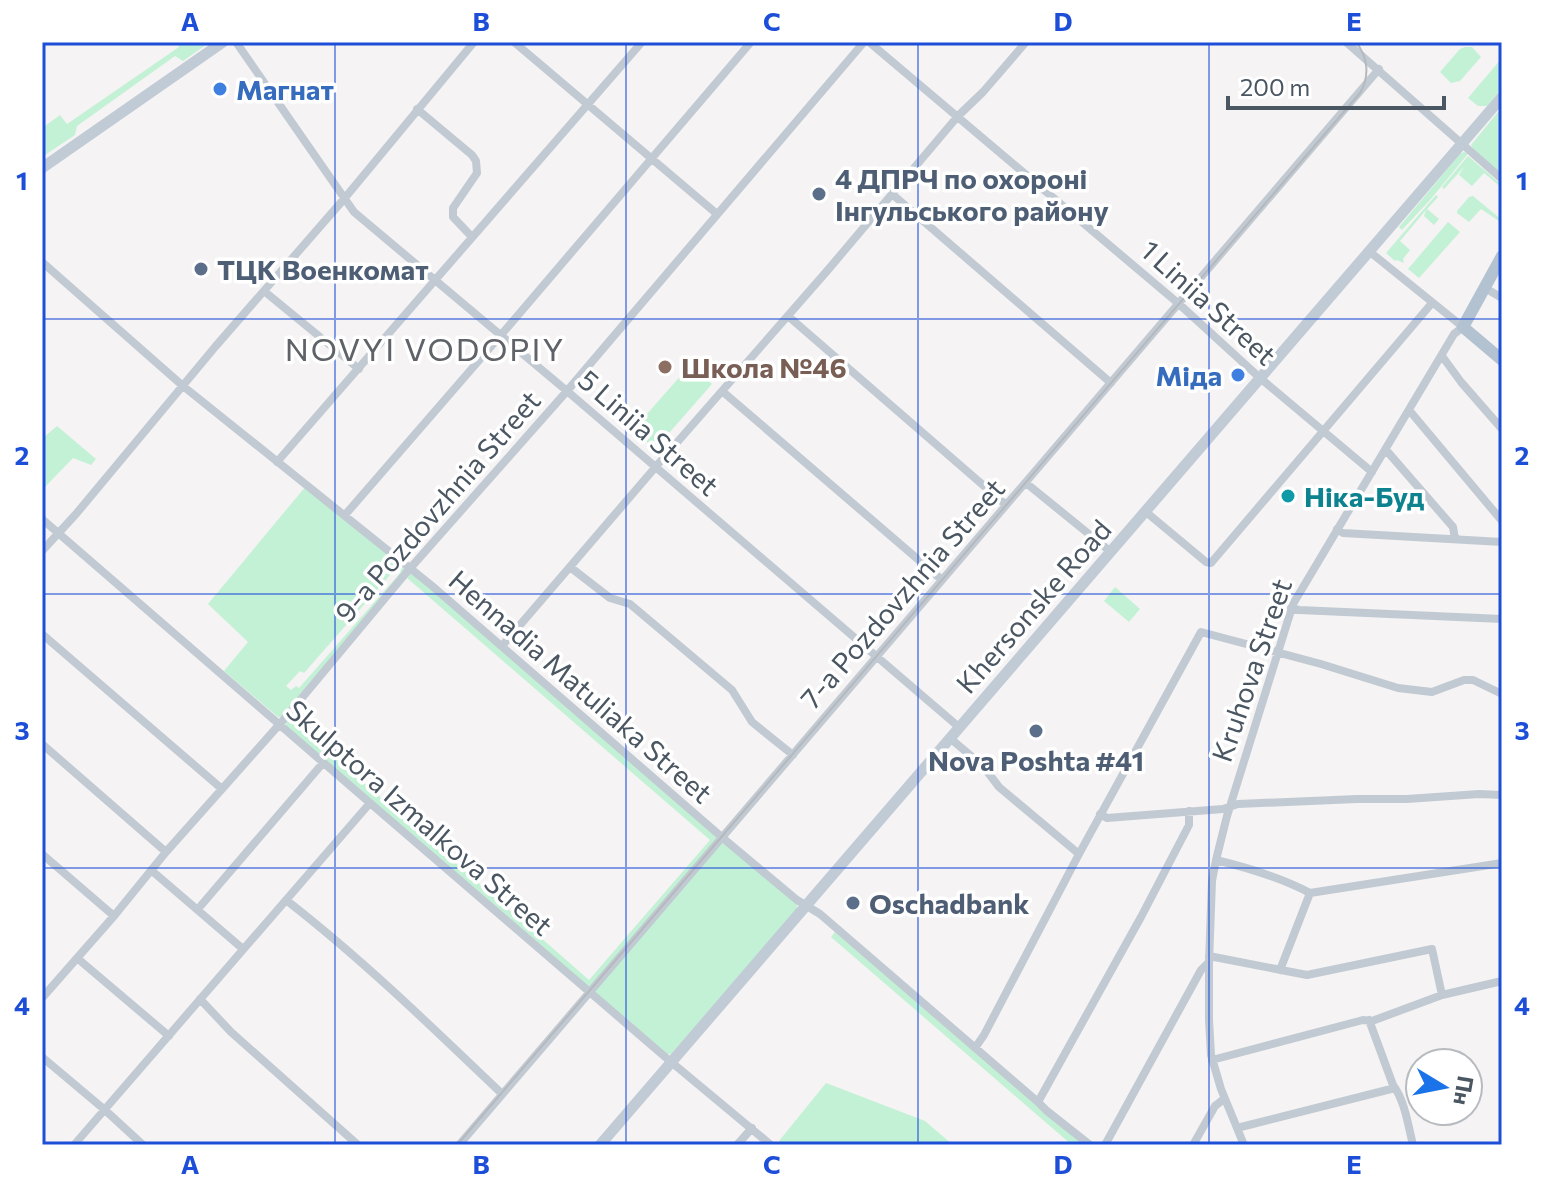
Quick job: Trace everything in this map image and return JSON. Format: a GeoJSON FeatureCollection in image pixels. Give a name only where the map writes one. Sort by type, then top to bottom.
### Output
{"type":"FeatureCollection","features":[{"type":"Feature","properties":{"kind":"main road"},"geometry":{"type":"LineString","coordinates":[[42,168],[223,42]]}},
{"type":"Feature","properties":{"kind":"main road","name":"Khersonske Road"},"geometry":{"type":"LineString","coordinates":[[600,1145],[1502,97]]}},
{"type":"Feature","properties":{"kind":"main road","name":"Kruhova Street"},"geometry":{"type":"LineString","coordinates":[[1463,327],[1502,256]]}},
{"type":"Feature","properties":{"kind":"main road"},"geometry":{"type":"LineString","coordinates":[[1463,327],[1502,360]]}},
{"type":"Feature","properties":{"kind":"street","name":"5 Liniia Street"},"geometry":{"type":"LineString","coordinates":[[236,42],[354,212],[960,728]]}},
{"type":"Feature","properties":{"kind":"street"},"geometry":{"type":"LineString","coordinates":[[42,551],[344,199],[474,42]]}},
{"type":"Feature","properties":{"kind":"street"},"geometry":{"type":"LineString","coordinates":[[514,42],[717,214]]}},
{"type":"Feature","properties":{"kind":"street"},"geometry":{"type":"LineString","coordinates":[[277,462],[642,42]]}},
{"type":"Feature","properties":{"kind":"street"},"geometry":{"type":"LineString","coordinates":[[345,515],[751,42]]}},
{"type":"Feature","properties":{"kind":"street","name":"1 Liniia Street"},"geometry":{"type":"LineString","coordinates":[[867,42],[1179,304],[1260,378],[1372,472]]}},
{"type":"Feature","properties":{"kind":"street","name":"9-a Pozdovzhnia Street"},"geometry":{"type":"LineString","coordinates":[[42,998],[867,42]]}},
{"type":"Feature","properties":{"kind":"street"},"geometry":{"type":"LineString","coordinates":[[502,646],[958,116],[1026,42]]}},
{"type":"Feature","properties":{"kind":"street"},"geometry":{"type":"LineString","coordinates":[[1346,42],[1502,179]]}},
{"type":"Feature","properties":{"kind":"street","name":"7-a Pozdovzhnia Street"},"geometry":{"type":"LineString","coordinates":[[459,1145],[1379,69]]}},
{"type":"Feature","properties":{"kind":"street"},"geometry":{"type":"LineString","coordinates":[[417,109],[476,161],[477,173],[452,213],[472,237]]}},
{"type":"Feature","properties":{"kind":"street"},"geometry":{"type":"LineString","coordinates":[[892,194],[1111,383]]}},
{"type":"Feature","properties":{"kind":"street"},"geometry":{"type":"LineString","coordinates":[[1370,252],[1463,327]]}},
{"type":"Feature","properties":{"kind":"street","name":"Hennadia Matuliaka Street"},"geometry":{"type":"LineString","coordinates":[[42,262],[183,386],[410,569],[723,838],[820,914],[1090,1145]]}},
{"type":"Feature","properties":{"kind":"street"},"geometry":{"type":"LineString","coordinates":[[1485,288],[1502,298]]}},
{"type":"Feature","properties":{"kind":"street"},"geometry":{"type":"LineString","coordinates":[[264,291],[359,369]]}},
{"type":"Feature","properties":{"kind":"street"},"geometry":{"type":"LineString","coordinates":[[1146,512],[1211,563],[1432,303]]}},
{"type":"Feature","properties":{"kind":"street"},"geometry":{"type":"LineString","coordinates":[[788,316],[1006,505]]}},
{"type":"Feature","properties":{"kind":"street","name":"Kruhova Street"},"geometry":{"type":"LineString","coordinates":[[1244,1145],[1224,1099],[1212,1060],[1209,959],[1212,881],[1216,860],[1291,608],[1454,334],[1463,327]]}},
{"type":"Feature","properties":{"kind":"street"},"geometry":{"type":"LineString","coordinates":[[1442,356],[1502,429]]}},
{"type":"Feature","properties":{"kind":"street"},"geometry":{"type":"LineString","coordinates":[[722,391],[942,580]]}},
{"type":"Feature","properties":{"kind":"street"},"geometry":{"type":"LineString","coordinates":[[1409,410],[1502,521]]}},
{"type":"Feature","properties":{"kind":"street"},"geometry":{"type":"LineString","coordinates":[[1386,450],[1453,527],[1455,539]]}},
{"type":"Feature","properties":{"kind":"street"},"geometry":{"type":"LineString","coordinates":[[1026,483],[1111,552]]}},
{"type":"Feature","properties":{"kind":"street","name":"Skulptora Izmalkova Street"},"geometry":{"type":"LineString","coordinates":[[42,519],[771,1145]]}},
{"type":"Feature","properties":{"kind":"street"},"geometry":{"type":"LineString","coordinates":[[1337,529],[1343,533],[1502,542]]}},
{"type":"Feature","properties":{"kind":"street"},"geometry":{"type":"LineString","coordinates":[[570,567],[610,598],[630,604],[698,661],[732,690],[752,722],[793,755]]}},
{"type":"Feature","properties":{"kind":"street"},"geometry":{"type":"LineString","coordinates":[[1291,608],[1502,619]]}},
{"type":"Feature","properties":{"kind":"street"},"geometry":{"type":"LineString","coordinates":[[975,1048],[1201,632],[1409,690],[1432,692],[1464,680],[1473,680],[1502,694]]}},
{"type":"Feature","properties":{"kind":"street"},"geometry":{"type":"LineString","coordinates":[[42,634],[222,789]]}},
{"type":"Feature","properties":{"kind":"street"},"geometry":{"type":"LineString","coordinates":[[951,739],[983,766],[999,787],[1079,854]]}},
{"type":"Feature","properties":{"kind":"street"},"geometry":{"type":"LineString","coordinates":[[42,744],[166,852]]}},
{"type":"Feature","properties":{"kind":"street"},"geometry":{"type":"LineString","coordinates":[[198,909],[323,763]]}},
{"type":"Feature","properties":{"kind":"street"},"geometry":{"type":"LineString","coordinates":[[1100,814],[1107,818],[1223,809],[1238,804],[1502,795]]}},
{"type":"Feature","properties":{"kind":"street"},"geometry":{"type":"LineString","coordinates":[[74,1145],[370,803]]}},
{"type":"Feature","properties":{"kind":"street"},"geometry":{"type":"LineString","coordinates":[[1038,1102],[1189,825],[1189,811]]}},
{"type":"Feature","properties":{"kind":"street"},"geometry":{"type":"LineString","coordinates":[[42,870],[46,858],[114,916]]}},
{"type":"Feature","properties":{"kind":"street"},"geometry":{"type":"LineString","coordinates":[[1216,860],[1279,878],[1310,893],[1502,863]]}},
{"type":"Feature","properties":{"kind":"street"},"geometry":{"type":"LineString","coordinates":[[151,870],[243,949]]}},
{"type":"Feature","properties":{"kind":"street"},"geometry":{"type":"LineString","coordinates":[[1280,970],[1310,893]]}},
{"type":"Feature","properties":{"kind":"street"},"geometry":{"type":"LineString","coordinates":[[286,900],[413,1009],[502,1094]]}},
{"type":"Feature","properties":{"kind":"street"},"geometry":{"type":"LineString","coordinates":[[1105,1145],[1209,959],[1307,975],[1432,949],[1442,995]]}},
{"type":"Feature","properties":{"kind":"street"},"geometry":{"type":"LineString","coordinates":[[77,958],[169,1036]]}},
{"type":"Feature","properties":{"kind":"street"},"geometry":{"type":"LineString","coordinates":[[1212,1060],[1363,1020],[1372,1021],[1442,995],[1502,981]]}},
{"type":"Feature","properties":{"kind":"street"},"geometry":{"type":"LineString","coordinates":[[200,999],[231,1032],[358,1145]]}},
{"type":"Feature","properties":{"kind":"street"},"geometry":{"type":"LineString","coordinates":[[1369,1020],[1406,1114],[1413,1145]]}},
{"type":"Feature","properties":{"kind":"street"},"geometry":{"type":"LineString","coordinates":[[42,1057],[143,1145]]}},
{"type":"Feature","properties":{"kind":"street"},"geometry":{"type":"LineString","coordinates":[[1237,1128],[1395,1088]]}},
{"type":"Feature","properties":{"kind":"street"},"geometry":{"type":"LineString","coordinates":[[1193,1145],[1215,1106],[1224,1099]]}},
{"type":"Feature","properties":{"kind":"street"},"geometry":{"type":"LineString","coordinates":[[737,1145],[752,1128]]}},
{"type":"Feature","properties":{"kind":"green space"},"geometry":{"type":"Polygon","coordinates":[[[177,42],[210,42],[183,61],[175,56],[77,126],[75,135],[42,157],[42,128],[60,115],[67,124],[179,47],[177,42]]]}},
{"type":"Feature","properties":{"kind":"green space"},"geometry":{"type":"Polygon","coordinates":[[[1465,47],[1472,47],[1481,57],[1460,81],[1451,83],[1440,72],[1465,47]]]}},
{"type":"Feature","properties":{"kind":"green space"},"geometry":{"type":"Polygon","coordinates":[[[1502,58],[1502,88],[1487,106],[1478,106],[1468,98],[1502,58]]]}},
{"type":"Feature","properties":{"kind":"green space"},"geometry":{"type":"Polygon","coordinates":[[[1502,107],[1502,174],[1471,145],[1502,107]]]}},
{"type":"Feature","properties":{"kind":"green space"},"geometry":{"type":"Polygon","coordinates":[[[1464,152],[1467,155],[1402,230],[1399,227],[1464,152]]]}},
{"type":"Feature","properties":{"kind":"green space"},"geometry":{"type":"Polygon","coordinates":[[[1468,156],[1502,188],[1484,173],[1472,186],[1459,175],[1464,167],[1444,189],[1442,187],[1468,156]]]}},
{"type":"Feature","properties":{"kind":"green space"},"geometry":{"type":"Polygon","coordinates":[[[1436,195],[1438,197],[1427,209],[1439,219],[1434,225],[1424,216],[1426,210],[1400,241],[1410,250],[1403,259],[1404,263],[1395,261],[1386,253],[1436,195]]]}},
{"type":"Feature","properties":{"kind":"green space"},"geometry":{"type":"Polygon","coordinates":[[[1473,196],[1502,223],[1481,209],[1469,222],[1457,213],[1473,196]]]}},
{"type":"Feature","properties":{"kind":"green space"},"geometry":{"type":"Polygon","coordinates":[[[1448,222],[1460,232],[1419,278],[1408,269],[1448,222]]]}},
{"type":"Feature","properties":{"kind":"green space"},"geometry":{"type":"Polygon","coordinates":[[[690,365],[712,384],[655,449],[633,430],[690,365]]]}},
{"type":"Feature","properties":{"kind":"green space"},"geometry":{"type":"Polygon","coordinates":[[[57,426],[96,459],[91,465],[73,458],[42,490],[42,436],[57,426]]]}},
{"type":"Feature","properties":{"kind":"green space"},"geometry":{"type":"Polygon","coordinates":[[[306,486],[405,569],[281,717],[224,671],[248,642],[208,604],[306,486]],[[397,567],[304,673],[300,671],[286,686],[291,690],[296,686],[299,688],[401,572],[397,567]]]}},
{"type":"Feature","properties":{"kind":"green space"},"geometry":{"type":"Polygon","coordinates":[[[414,574],[797,903],[797,910],[671,1054],[667,1054],[285,726],[289,717],[589,980],[710,840],[407,578],[414,574]]]}},
{"type":"Feature","properties":{"kind":"green space"},"geometry":{"type":"Polygon","coordinates":[[[1115,587],[1140,609],[1129,622],[1104,601],[1115,587]]]}},
{"type":"Feature","properties":{"kind":"green space"},"geometry":{"type":"Polygon","coordinates":[[[835,932],[1086,1145],[1072,1145],[831,937],[835,932]]]}},
{"type":"Feature","properties":{"kind":"green space"},"geometry":{"type":"Polygon","coordinates":[[[826,1083],[925,1121],[953,1145],[784,1145],[779,1141],[826,1083]]]}},
{"type":"Feature","properties":{"kind":"tram line"},"geometry":{"type":"LineString","coordinates":[[457,1145],[1360,93],[1366,67],[1356,42]]}},
{"type":"Feature","properties":{"kind":"place","name":"Магнат"},"geometry":{"type":"Point","coordinates":[220,89]}},
{"type":"Feature","properties":{"kind":"place","name":"4 ДПРЧ по охороні Інгульського району"},"geometry":{"type":"Point","coordinates":[819,194]}},
{"type":"Feature","properties":{"kind":"place","name":"ТЦК Военкомат"},"geometry":{"type":"Point","coordinates":[201,269]}},
{"type":"Feature","properties":{"kind":"place","name":"Школа №46"},"geometry":{"type":"Point","coordinates":[665,367]}},
{"type":"Feature","properties":{"kind":"place","name":"Міда"},"geometry":{"type":"Point","coordinates":[1238,375]}},
{"type":"Feature","properties":{"kind":"place","name":"Ніка-Буд"},"geometry":{"type":"Point","coordinates":[1288,496]}},
{"type":"Feature","properties":{"kind":"place","name":"Nova Poshta #41"},"geometry":{"type":"Point","coordinates":[1036,731]}},
{"type":"Feature","properties":{"kind":"place","name":"Oschadbank"},"geometry":{"type":"Point","coordinates":[853,903]}},
{"type":"Feature","properties":{"kind":"district","name":"NOVYI VODOPIY"},"geometry":{"type":"Point","coordinates":[425,348]}}]}
